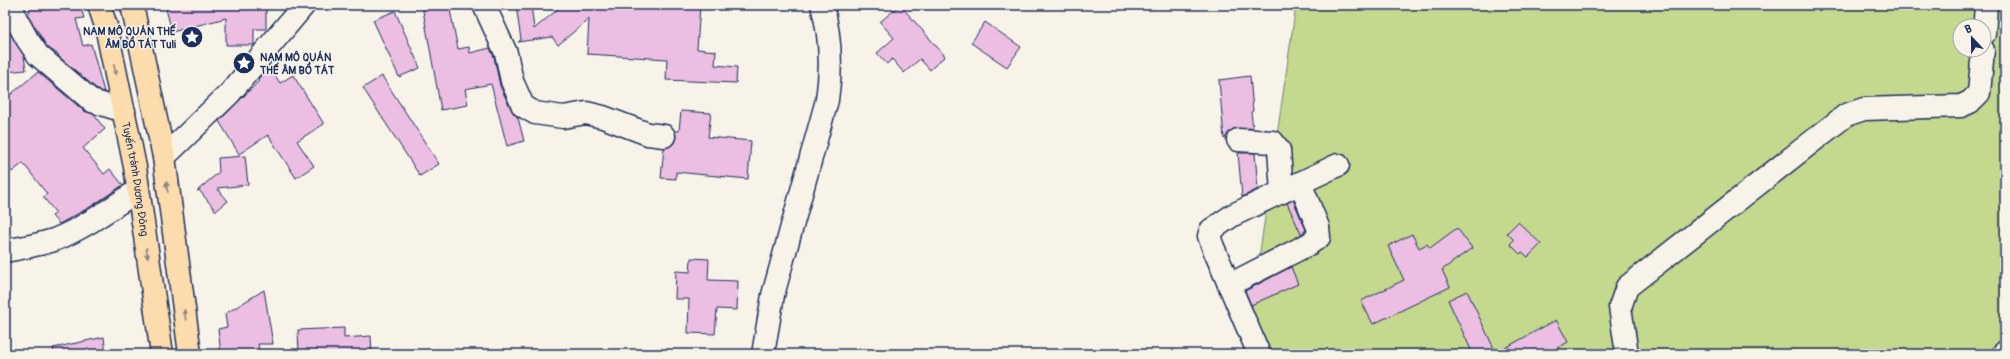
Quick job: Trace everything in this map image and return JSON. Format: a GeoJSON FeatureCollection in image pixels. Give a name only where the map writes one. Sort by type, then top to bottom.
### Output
{"type":"FeatureCollection","features":[{"type":"Feature","properties":{"kind":"main road","name":"Tuyến tránh Dương Đông"},"geometry":{"type":"LineString","coordinates":[[99,5],[106,26],[135,167],[137,192],[162,354]]}},
{"type":"Feature","properties":{"kind":"main road"},"geometry":{"type":"LineString","coordinates":[[132,5],[164,157],[190,354]]}},
{"type":"Feature","properties":{"kind":"main road"},"geometry":{"type":"LineString","coordinates":[[135,167],[164,157]]}},
{"type":"Feature","properties":{"kind":"street"},"geometry":{"type":"LineString","coordinates":[[12,5],[15,17],[26,39],[38,54],[92,101],[124,111]]}},
{"type":"Feature","properties":{"kind":"street"},"geometry":{"type":"LineString","coordinates":[[164,157],[230,93],[304,5]]}},
{"type":"Feature","properties":{"kind":"street"},"geometry":{"type":"LineString","coordinates":[[484,5],[506,53],[512,82],[523,106],[536,113],[564,117],[586,113],[603,117],[648,134],[664,136]]}},
{"type":"Feature","properties":{"kind":"street"},"geometry":{"type":"LineString","coordinates":[[763,354],[773,296],[827,100],[830,82],[831,54],[822,5]]}},
{"type":"Feature","properties":{"kind":"street"},"geometry":{"type":"LineString","coordinates":[[1985,18],[1986,5]]}},
{"type":"Feature","properties":{"kind":"street"},"geometry":{"type":"LineString","coordinates":[[1627,354],[1620,307],[1627,287],[1846,115],[1864,109],[1961,106],[1970,102],[1979,92],[1982,58]]}},
{"type":"Feature","properties":{"kind":"street"},"geometry":{"type":"LineString","coordinates":[[1229,284],[1309,244],[1319,237],[1318,227],[1291,187],[1279,150],[1273,142],[1238,140]]}},
{"type":"Feature","properties":{"kind":"street"},"geometry":{"type":"LineString","coordinates":[[1259,354],[1213,247],[1209,236],[1211,230],[1232,215],[1338,165]]}},
{"type":"Feature","properties":{"kind":"street"},"geometry":{"type":"LineString","coordinates":[[5,251],[52,240],[74,231],[137,192]]}},
{"type":"Feature","properties":{"kind":"green space"},"geometry":{"type":"Polygon","coordinates":[[[1296,5],[1457,5],[1511,8],[1514,5],[2005,5],[2005,354],[1245,354],[1296,5]]]}},
{"type":"Feature","properties":{"kind":"building"},"geometry":{"type":"Polygon","coordinates":[[[32,5],[80,5],[84,18],[76,19],[83,46],[91,44],[104,92],[98,90],[58,56],[59,55],[47,47],[28,15],[32,5]]]}},
{"type":"Feature","properties":{"kind":"building"},"geometry":{"type":"Polygon","coordinates":[[[165,5],[266,5],[266,29],[254,29],[254,45],[226,45],[226,18],[172,32],[165,5]]]}},
{"type":"Feature","properties":{"kind":"building"},"geometry":{"type":"Polygon","coordinates":[[[422,5],[449,5],[458,49],[469,47],[470,53],[490,48],[494,57],[500,86],[512,111],[518,118],[524,141],[507,146],[491,84],[465,89],[468,105],[441,110],[422,5]]]}},
{"type":"Feature","properties":{"kind":"building"},"geometry":{"type":"Polygon","coordinates":[[[516,5],[531,5],[534,29],[563,5],[700,5],[697,49],[716,51],[715,65],[737,67],[736,83],[666,80],[667,59],[587,54],[589,19],[558,45],[552,37],[518,42],[521,40],[516,5]]]}},
{"type":"Feature","properties":{"kind":"building"},"geometry":{"type":"Polygon","coordinates":[[[900,5],[945,56],[930,70],[920,59],[904,73],[892,59],[887,64],[877,53],[894,38],[880,22],[900,5]]]}},
{"type":"Feature","properties":{"kind":"building"},"geometry":{"type":"Polygon","coordinates":[[[395,11],[420,68],[399,77],[373,20],[395,11]]]}},
{"type":"Feature","properties":{"kind":"building"},"geometry":{"type":"Polygon","coordinates":[[[985,22],[1021,47],[1007,67],[971,43],[985,22]]]}},
{"type":"Feature","properties":{"kind":"building"},"geometry":{"type":"Polygon","coordinates":[[[5,28],[7,28],[24,56],[26,70],[5,72],[5,28]]]}},
{"type":"Feature","properties":{"kind":"building"},"geometry":{"type":"Polygon","coordinates":[[[269,66],[280,83],[293,75],[324,124],[297,141],[314,166],[296,178],[268,135],[239,154],[219,121],[259,81],[258,79],[269,66]]]}},
{"type":"Feature","properties":{"kind":"building"},"geometry":{"type":"Polygon","coordinates":[[[38,72],[84,111],[93,114],[105,129],[83,148],[104,174],[110,169],[123,185],[90,207],[59,224],[52,216],[56,213],[43,197],[47,194],[23,163],[12,172],[5,163],[5,99],[38,72]]]}},
{"type":"Feature","properties":{"kind":"building"},"geometry":{"type":"Polygon","coordinates":[[[382,76],[439,164],[420,176],[363,88],[382,76]]]}},
{"type":"Feature","properties":{"kind":"building"},"geometry":{"type":"Polygon","coordinates":[[[1250,76],[1253,128],[1233,129],[1224,139],[1219,80],[1250,76]]]}},
{"type":"Feature","properties":{"kind":"building"},"geometry":{"type":"Polygon","coordinates":[[[681,111],[711,113],[708,137],[751,141],[748,179],[676,172],[676,179],[661,178],[664,148],[669,147],[674,143],[676,137],[675,131],[679,131],[681,111]]]}},
{"type":"Feature","properties":{"kind":"building"},"geometry":{"type":"Polygon","coordinates":[[[1238,153],[1255,153],[1258,189],[1242,197],[1238,153]]]}},
{"type":"Feature","properties":{"kind":"building"},"geometry":{"type":"Polygon","coordinates":[[[245,156],[248,185],[217,188],[228,201],[216,211],[199,190],[197,191],[219,172],[218,158],[245,156]]]}},
{"type":"Feature","properties":{"kind":"building"},"geometry":{"type":"Polygon","coordinates":[[[1293,200],[1306,230],[1301,234],[1287,203],[1293,200]]]}},
{"type":"Feature","properties":{"kind":"building"},"geometry":{"type":"Polygon","coordinates":[[[1518,222],[1541,244],[1528,257],[1522,252],[1520,254],[1510,244],[1514,240],[1507,233],[1518,222]]]}},
{"type":"Feature","properties":{"kind":"building"},"geometry":{"type":"Polygon","coordinates":[[[1457,228],[1472,248],[1442,270],[1450,287],[1373,324],[1361,301],[1404,280],[1388,246],[1412,234],[1419,248],[1427,244],[1430,248],[1457,228]]]}},
{"type":"Feature","properties":{"kind":"building"},"geometry":{"type":"Polygon","coordinates":[[[691,258],[709,259],[708,280],[738,281],[737,310],[717,309],[715,334],[688,333],[689,299],[675,299],[676,271],[690,272],[691,258]]]}},
{"type":"Feature","properties":{"kind":"building"},"geometry":{"type":"Polygon","coordinates":[[[1291,267],[1298,284],[1251,305],[1245,291],[1291,267]]]}},
{"type":"Feature","properties":{"kind":"building"},"geometry":{"type":"Polygon","coordinates":[[[264,290],[273,344],[258,344],[260,354],[221,354],[218,329],[227,327],[225,314],[264,290]]]}},
{"type":"Feature","properties":{"kind":"building"},"geometry":{"type":"Polygon","coordinates":[[[1467,291],[1496,353],[1556,320],[1568,342],[1547,354],[1473,354],[1448,300],[1467,291]]]}},
{"type":"Feature","properties":{"kind":"building"},"geometry":{"type":"Polygon","coordinates":[[[344,328],[344,338],[371,336],[372,354],[299,354],[298,330],[344,328]]]}},
{"type":"Feature","properties":{"kind":"building"},"geometry":{"type":"Polygon","coordinates":[[[104,337],[106,354],[54,354],[53,348],[104,337]]]}},
{"type":"Feature","properties":{"kind":"place","name":"NAM MÔ QUÁN THẾ ÂM BỒ TÁT Tuli"},"geometry":{"type":"Point","coordinates":[192,37]}},
{"type":"Feature","properties":{"kind":"place","name":"NAM MÔ QUÁN THẾ ÂM BỒ TÁT"},"geometry":{"type":"Point","coordinates":[244,63]}}]}
